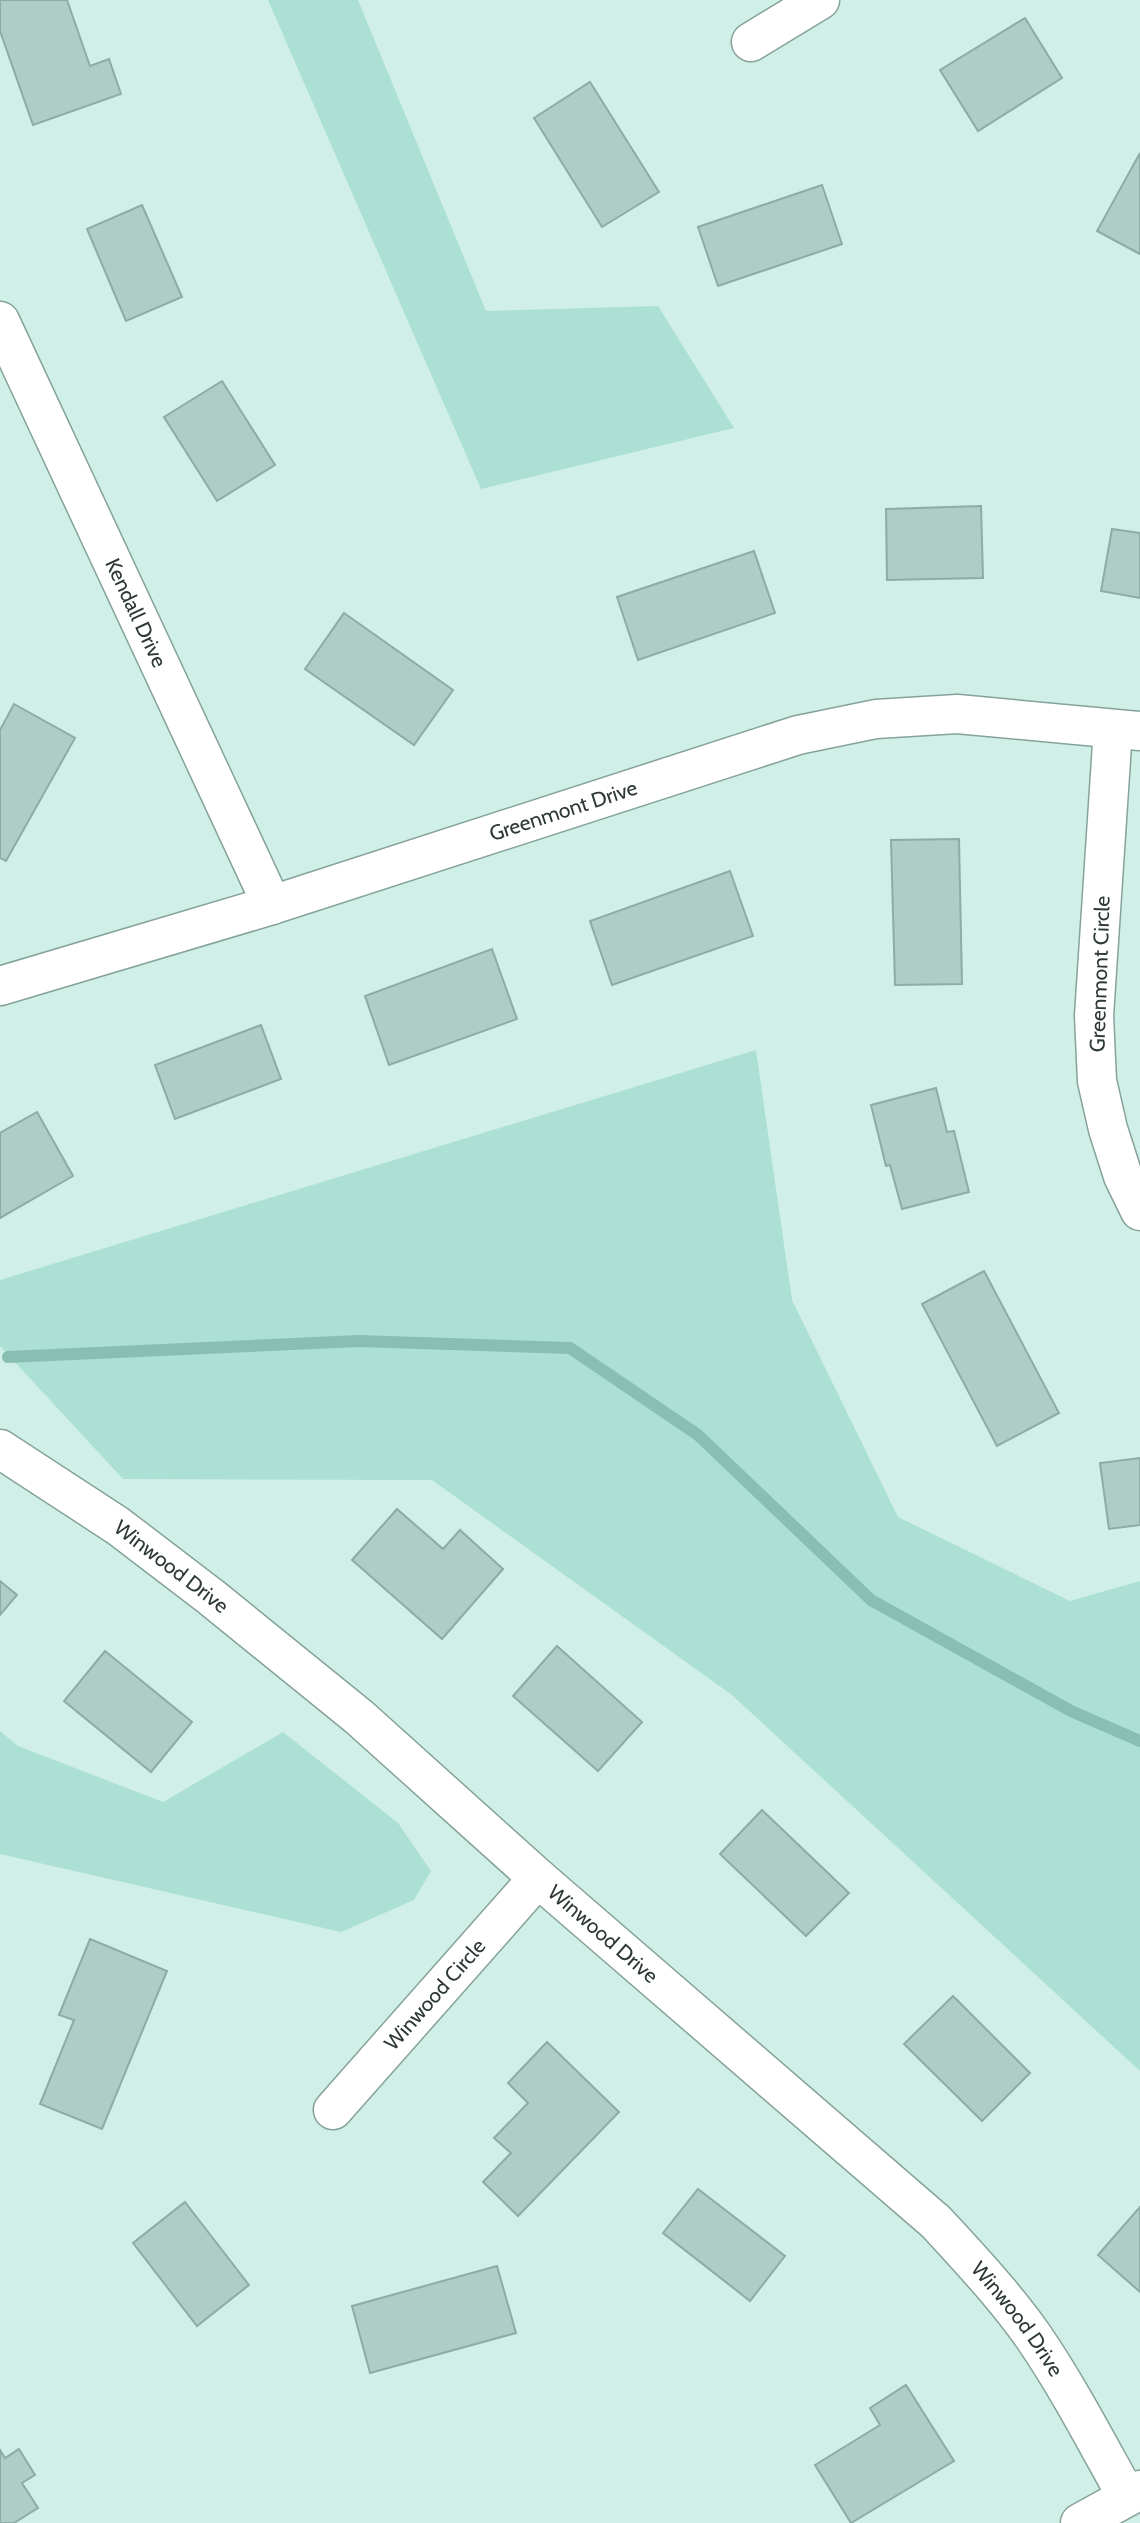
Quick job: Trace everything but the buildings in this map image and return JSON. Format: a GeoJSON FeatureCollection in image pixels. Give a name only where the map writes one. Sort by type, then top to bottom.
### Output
{"type":"FeatureCollection","features":[{"type":"Feature","properties":{"kind":"street"},"geometry":{"type":"LineString","coordinates":[[751,43],[820,0]]}},
{"type":"Feature","properties":{"kind":"street","name":"Kendall Drive"},"geometry":{"type":"LineString","coordinates":[[0,321],[272,905]]}},
{"type":"Feature","properties":{"kind":"street","name":"Greenmont Drive"},"geometry":{"type":"LineString","coordinates":[[0,986],[272,905],[811,733],[876,719],[957,714],[1126,730]]}},
{"type":"Feature","properties":{"kind":"street","name":"Greenmont Circle"},"geometry":{"type":"LineString","coordinates":[[1126,730],[1094,1016],[1097,1081],[1108,1129],[1123,1176],[1140,1212]]}},
{"type":"Feature","properties":{"kind":"street","name":"Winwood Drive"},"geometry":{"type":"LineString","coordinates":[[0,1449],[118,1526],[211,1597],[359,1717],[538,1878],[936,2222],[989,2280],[1032,2336],[1134,2494]]}},
{"type":"Feature","properties":{"kind":"street","name":"Winwood Circle"},"geometry":{"type":"LineString","coordinates":[[333,2110],[538,1878]]}},
{"type":"Feature","properties":{"kind":"street"},"geometry":{"type":"LineString","coordinates":[[1080,2523],[1134,2494]]}},
{"type":"Feature","properties":{"kind":"green space"},"geometry":{"type":"Polygon","coordinates":[[[268,0],[358,0],[486,311],[658,306],[734,428],[481,489],[268,0]]]}},
{"type":"Feature","properties":{"kind":"green space"},"geometry":{"type":"Polygon","coordinates":[[[756,1050],[792,1300],[898,1517],[1070,1601],[1140,1581],[1140,2071],[732,1695],[432,1480],[123,1479],[0,1346],[0,1280],[756,1050]]]}},
{"type":"Feature","properties":{"kind":"green space"},"geometry":{"type":"Polygon","coordinates":[[[0,1731],[18,1746],[163,1802],[283,1732],[398,1823],[431,1871],[414,1900],[341,1932],[0,1854],[0,1731]]]}},
{"type":"Feature","properties":{"kind":"waterway"},"geometry":{"type":"LineString","coordinates":[[8,1357],[359,1341],[570,1348],[698,1435],[871,1600],[1071,1711],[1140,1741]]}}]}
